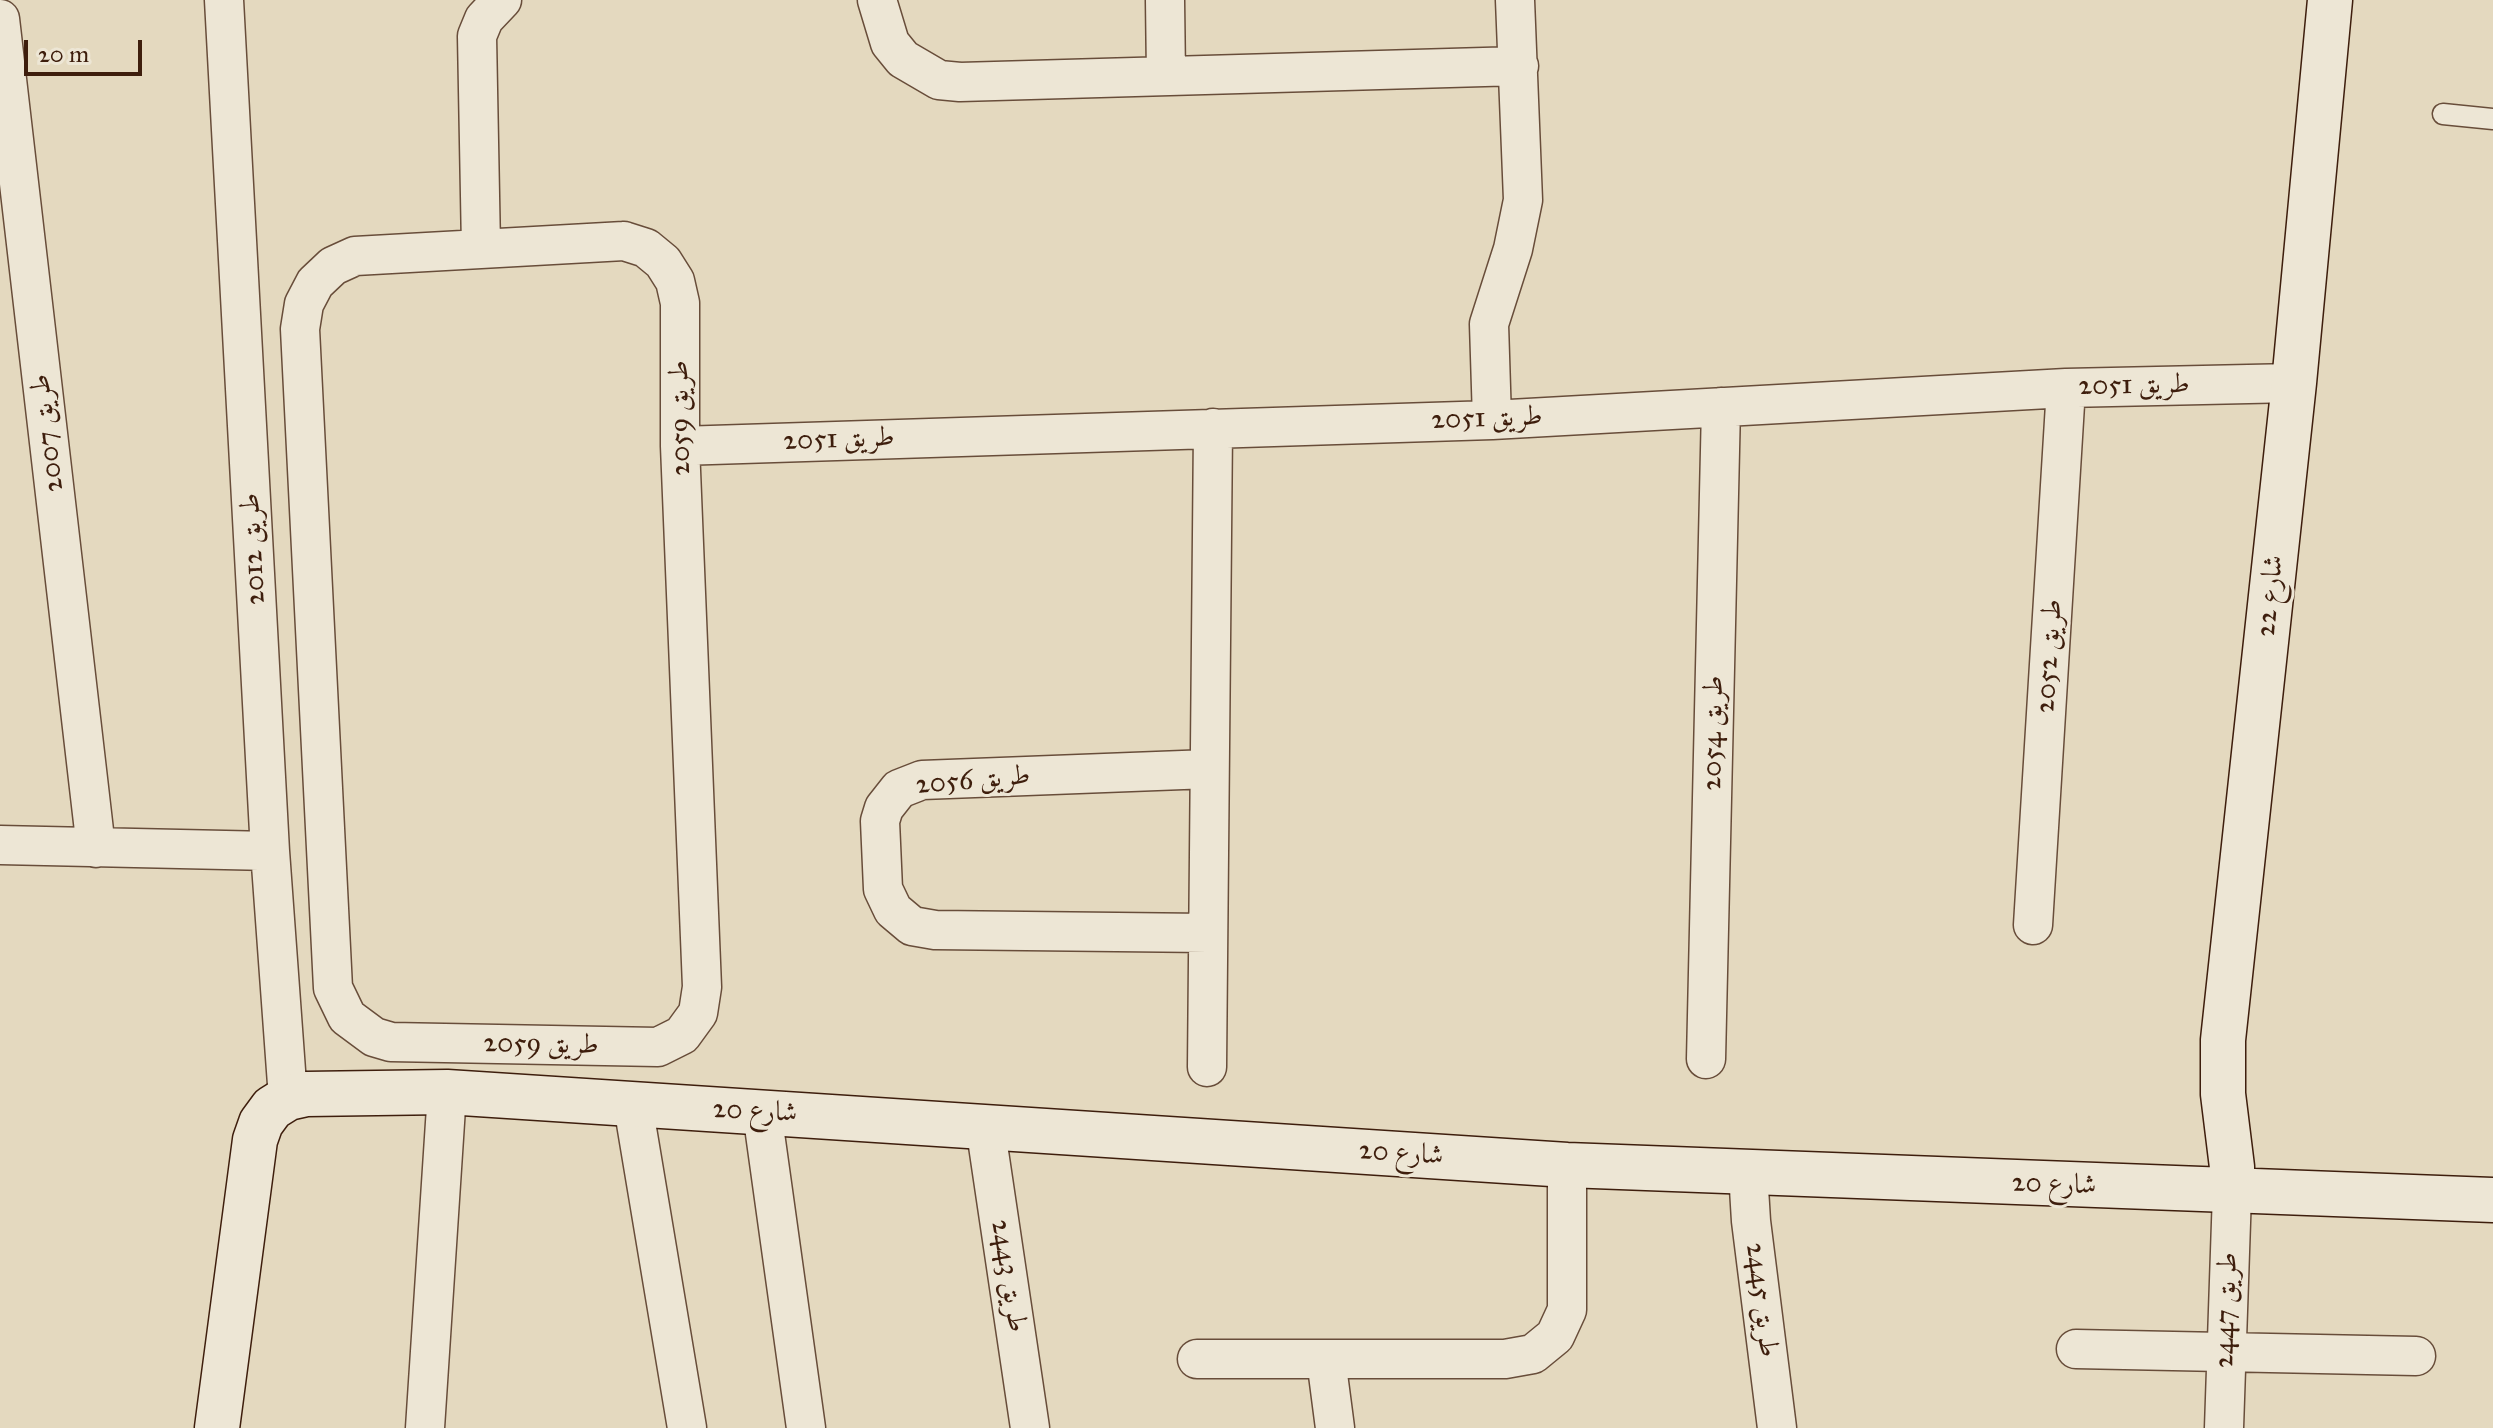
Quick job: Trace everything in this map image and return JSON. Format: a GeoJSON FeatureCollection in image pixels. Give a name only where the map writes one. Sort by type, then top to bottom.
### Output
{"type":"FeatureCollection","features":[{"type":"Feature","properties":{"kind":"street","name":"طريق 2012"},"geometry":{"type":"LineString","coordinates":[[224,0],[270,851],[288,1098]]}},
{"type":"Feature","properties":{"kind":"street"},"geometry":{"type":"LineString","coordinates":[[481,248],[477,36],[484,19],[502,0]]}},
{"type":"Feature","properties":{"kind":"street"},"geometry":{"type":"LineString","coordinates":[[877,0],[890,43],[920,72],[939,80],[1519,66]]}},
{"type":"Feature","properties":{"kind":"street"},"geometry":{"type":"LineString","coordinates":[[1165,0],[1166,76]]}},
{"type":"Feature","properties":{"kind":"street"},"geometry":{"type":"LineString","coordinates":[[1492,420],[1489,324],[1513,249],[1523,200],[1515,0]]}},
{"type":"Feature","properties":{"kind":"street","name":"شارع 22"},"geometry":{"type":"LineString","coordinates":[[2232,1193],[2223,1094],[2223,1040],[2294,383],[2330,0]]}},
{"type":"Feature","properties":{"kind":"street","name":"طريق 2007"},"geometry":{"type":"LineString","coordinates":[[0,19],[96,848]]}},
{"type":"Feature","properties":{"kind":"street","name":"طريق 2059"},"geometry":{"type":"LineString","coordinates":[[624,241],[646,248],[663,262],[675,281],[680,303],[680,446],[702,987],[698,1013],[692,1025],[671,1042],[658,1047],[391,1042],[374,1037],[347,1017],[333,988],[300,329],[304,304],[315,283],[344,261],[380,253],[624,241]]}},
{"type":"Feature","properties":{"kind":"street","name":"طريق 2051"},"geometry":{"type":"LineString","coordinates":[[680,446],[1492,420],[2066,388],[2294,383]]}},
{"type":"Feature","properties":{"kind":"street","name":"طريق 2052"},"geometry":{"type":"LineString","coordinates":[[2033,925],[2066,388]]}},
{"type":"Feature","properties":{"kind":"street","name":"طريق 2054"},"geometry":{"type":"LineString","coordinates":[[1706,1059],[1721,407]]}},
{"type":"Feature","properties":{"kind":"street"},"geometry":{"type":"LineString","coordinates":[[1207,1067],[1213,428]]}},
{"type":"Feature","properties":{"kind":"street","name":"طريق 2056"},"geometry":{"type":"LineString","coordinates":[[1207,933],[935,930],[912,926],[893,910],[883,889],[880,821],[890,798],[910,783],[922,780],[1209,769]]}},
{"type":"Feature","properties":{"kind":"street"},"geometry":{"type":"LineString","coordinates":[[0,845],[270,851]]}},
{"type":"Feature","properties":{"kind":"street"},"geometry":{"type":"LineString","coordinates":[[425,1428],[447,1092]]}},
{"type":"Feature","properties":{"kind":"street","name":"شارع 20"},"geometry":{"type":"LineString","coordinates":[[288,1098],[306,1094],[447,1092],[1567,1165],[2232,1193],[2493,1200]]}},
{"type":"Feature","properties":{"kind":"street"},"geometry":{"type":"LineString","coordinates":[[217,1428],[255,1140],[261,1123],[272,1108],[288,1098]]}},
{"type":"Feature","properties":{"kind":"street"},"geometry":{"type":"LineString","coordinates":[[633,1105],[687,1428]]}},
{"type":"Feature","properties":{"kind":"street"},"geometry":{"type":"LineString","coordinates":[[762,1112],[806,1428]]}},
{"type":"Feature","properties":{"kind":"street","name":"طريق 2443"},"geometry":{"type":"LineString","coordinates":[[985,1125],[1030,1428]]}},
{"type":"Feature","properties":{"kind":"street"},"geometry":{"type":"LineString","coordinates":[[1197,1359],[1519,1358],[1545,1346],[1563,1324],[1567,1310],[1567,1165]]}},
{"type":"Feature","properties":{"kind":"street","name":"طريق 2445"},"geometry":{"type":"LineString","coordinates":[[1748,1172],[1751,1221],[1777,1428]]}},
{"type":"Feature","properties":{"kind":"street","name":"طريق 2447"},"geometry":{"type":"LineString","coordinates":[[2224,1428],[2232,1193]]}},
{"type":"Feature","properties":{"kind":"street"},"geometry":{"type":"LineString","coordinates":[[2076,1349],[2416,1356]]}},
{"type":"Feature","properties":{"kind":"street"},"geometry":{"type":"LineString","coordinates":[[1326,1359],[1335,1428]]}},
{"type":"Feature","properties":{"kind":"lane"},"geometry":{"type":"LineString","coordinates":[[2443,114],[2493,119]]}}]}
